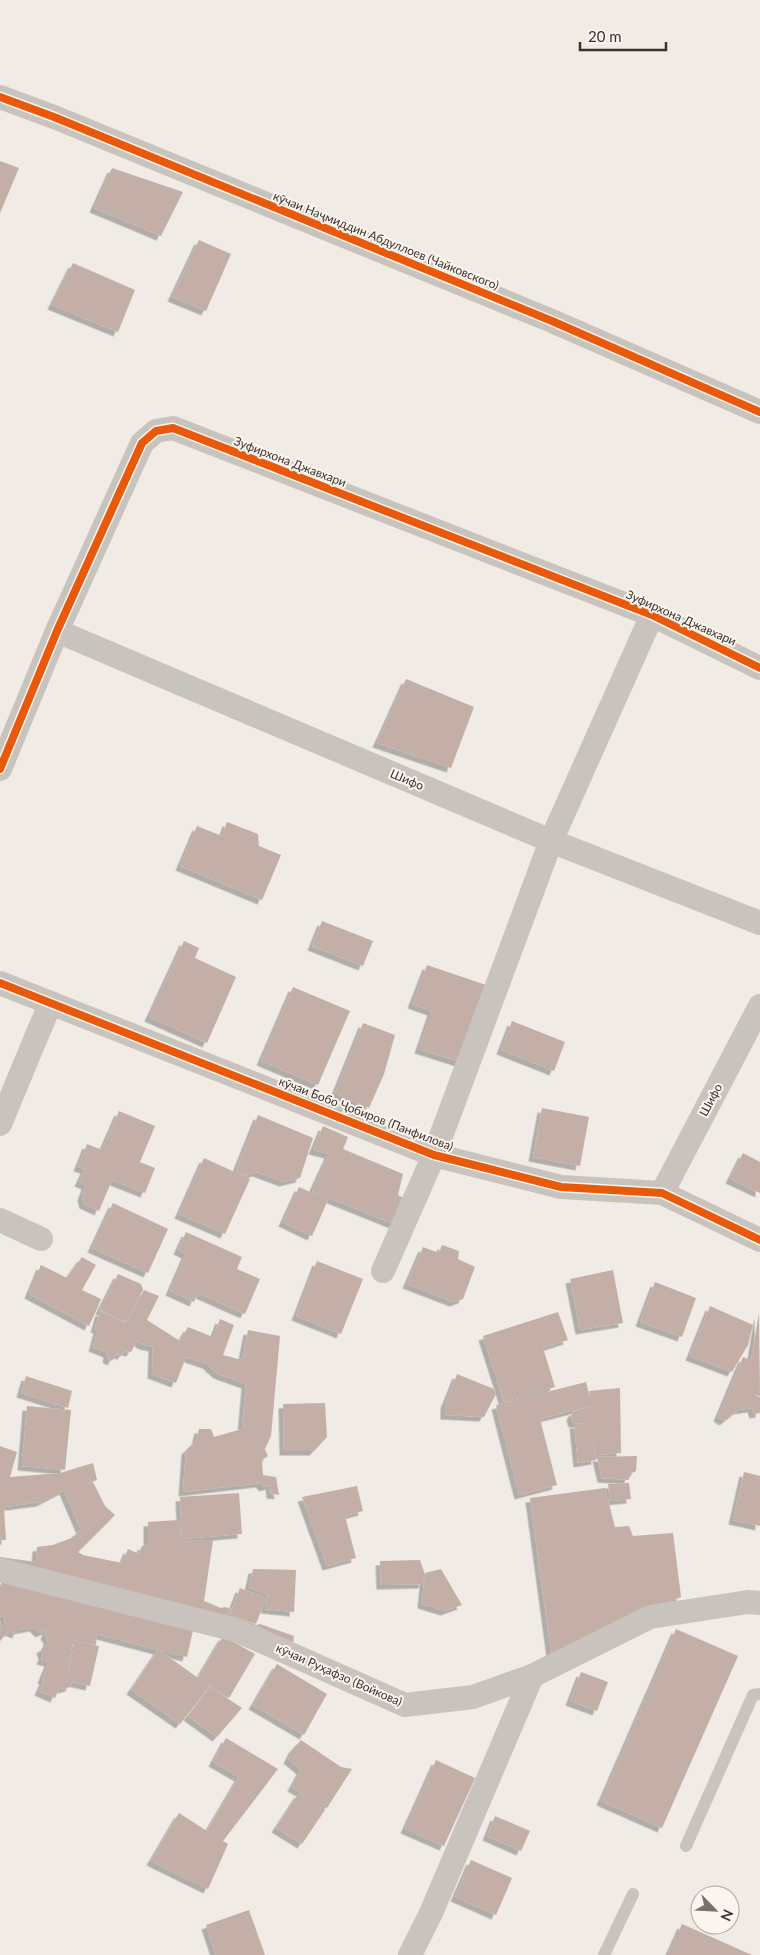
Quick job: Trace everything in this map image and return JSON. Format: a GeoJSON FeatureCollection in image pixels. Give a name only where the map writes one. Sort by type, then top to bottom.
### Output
{"type":"FeatureCollection","features":[{"type":"Feature","properties":{"kind":"street","name":"кӯчаи Наҷмиддин Абдуллоев (Чайковского)"},"geometry":{"type":"LineString","coordinates":[[0,97],[54,117],[543,317],[760,412]]}},
{"type":"Feature","properties":{"kind":"street","name":"Зуфирхона Джавхари"},"geometry":{"type":"LineString","coordinates":[[0,769],[57,630],[142,442],[156,431],[173,428],[652,616],[760,668]]}},
{"type":"Feature","properties":{"kind":"street"},"geometry":{"type":"LineString","coordinates":[[383,1271],[434,1154],[551,841],[652,616]]}},
{"type":"Feature","properties":{"kind":"street","name":"Шифо"},"geometry":{"type":"LineString","coordinates":[[57,630],[551,841],[760,922]]}},
{"type":"Feature","properties":{"kind":"street","name":"кӯчаи Бобо Ҷобиров (Панфилова)"},"geometry":{"type":"LineString","coordinates":[[0,983],[434,1154],[561,1188],[662,1193],[760,1240]]}},
{"type":"Feature","properties":{"kind":"street"},"geometry":{"type":"LineString","coordinates":[[0,1124],[50,1004]]}},
{"type":"Feature","properties":{"kind":"street","name":"Шифо"},"geometry":{"type":"LineString","coordinates":[[662,1193],[760,1006]]}},
{"type":"Feature","properties":{"kind":"street"},"geometry":{"type":"LineString","coordinates":[[0,1220],[42,1239]]}},
{"type":"Feature","properties":{"kind":"street","name":"кӯчаи Руҳафзо (Войкова)"},"geometry":{"type":"LineString","coordinates":[[0,1570],[236,1630],[405,1705],[473,1697],[532,1676],[650,1617],[748,1602],[760,1603]]}},
{"type":"Feature","properties":{"kind":"street"},"geometry":{"type":"LineString","coordinates":[[410,1955],[431,1912],[532,1676]]}},
{"type":"Feature","properties":{"kind":"lane"},"geometry":{"type":"LineString","coordinates":[[686,1846],[753,1695],[760,1694]]}},
{"type":"Feature","properties":{"kind":"lane"},"geometry":{"type":"LineString","coordinates":[[604,1955],[632,1894]]}},
{"type":"Feature","properties":{"kind":"building"},"geometry":{"type":"Polygon","coordinates":[[[0,161],[19,168],[0,213],[0,161]]]}},
{"type":"Feature","properties":{"kind":"building"},"geometry":{"type":"Polygon","coordinates":[[[112,168],[183,192],[161,236],[94,208],[112,168]]]}},
{"type":"Feature","properties":{"kind":"building"},"geometry":{"type":"Polygon","coordinates":[[[199,240],[231,254],[206,311],[172,297],[199,240]]]}},
{"type":"Feature","properties":{"kind":"building"},"geometry":{"type":"Polygon","coordinates":[[[73,263],[135,290],[118,332],[52,305],[73,263]]]}},
{"type":"Feature","properties":{"kind":"building"},"geometry":{"type":"Polygon","coordinates":[[[406,679],[474,707],[451,768],[377,743],[406,679]]]}},
{"type":"Feature","properties":{"kind":"building"},"geometry":{"type":"Polygon","coordinates":[[[227,822],[258,834],[259,846],[281,855],[262,900],[180,866],[197,826],[222,836],[227,822]]]}},
{"type":"Feature","properties":{"kind":"building"},"geometry":{"type":"Polygon","coordinates":[[[322,921],[373,941],[363,966],[312,946],[322,921]]]}},
{"type":"Feature","properties":{"kind":"building"},"geometry":{"type":"Polygon","coordinates":[[[184,941],[199,948],[195,958],[236,977],[207,1043],[149,1017],[184,941]]]}},
{"type":"Feature","properties":{"kind":"building"},"geometry":{"type":"Polygon","coordinates":[[[427,965],[489,986],[460,1062],[419,1049],[432,1011],[412,1004],[427,965]]]}},
{"type":"Feature","properties":{"kind":"building"},"geometry":{"type":"Polygon","coordinates":[[[293,987],[350,1011],[318,1085],[261,1061],[293,987]]]}},
{"type":"Feature","properties":{"kind":"building"},"geometry":{"type":"Polygon","coordinates":[[[512,1021],[565,1042],[554,1071],[501,1050],[512,1021]]]}},
{"type":"Feature","properties":{"kind":"building"},"geometry":{"type":"Polygon","coordinates":[[[363,1023],[395,1035],[384,1074],[369,1108],[335,1093],[363,1023]]]}},
{"type":"Feature","properties":{"kind":"building"},"geometry":{"type":"Polygon","coordinates":[[[542,1108],[589,1117],[580,1166],[533,1157],[542,1108]]]}},
{"type":"Feature","properties":{"kind":"building"},"geometry":{"type":"Polygon","coordinates":[[[119,1111],[155,1126],[140,1162],[155,1168],[145,1193],[112,1180],[99,1211],[84,1204],[82,1196],[86,1185],[79,1182],[85,1169],[78,1167],[87,1144],[102,1150],[119,1111]]]}},
{"type":"Feature","properties":{"kind":"building"},"geometry":{"type":"Polygon","coordinates":[[[258,1115],[313,1138],[300,1178],[284,1182],[257,1172],[245,1176],[236,1170],[258,1115]]]}},
{"type":"Feature","properties":{"kind":"building"},"geometry":{"type":"Polygon","coordinates":[[[323,1126],[348,1137],[343,1149],[403,1174],[398,1195],[407,1200],[394,1224],[312,1191],[329,1154],[313,1150],[323,1126]]]}},
{"type":"Feature","properties":{"kind":"building"},"geometry":{"type":"Polygon","coordinates":[[[743,1153],[760,1162],[760,1193],[730,1179],[743,1153]]]}},
{"type":"Feature","properties":{"kind":"building"},"geometry":{"type":"Polygon","coordinates":[[[204,1158],[250,1179],[225,1234],[179,1214],[204,1158]]]}},
{"type":"Feature","properties":{"kind":"building"},"geometry":{"type":"Polygon","coordinates":[[[299,1187],[328,1200],[312,1236],[283,1222],[299,1187]]]}},
{"type":"Feature","properties":{"kind":"building"},"geometry":{"type":"Polygon","coordinates":[[[113,1203],[168,1229],[148,1273],[92,1248],[113,1203]]]}},
{"type":"Feature","properties":{"kind":"building"},"geometry":{"type":"Polygon","coordinates":[[[186,1232],[242,1257],[237,1269],[260,1279],[245,1314],[198,1293],[194,1302],[170,1291],[186,1254],[178,1250],[186,1232]]]}},
{"type":"Feature","properties":{"kind":"building"},"geometry":{"type":"Polygon","coordinates":[[[442,1245],[459,1251],[458,1259],[475,1267],[463,1299],[454,1302],[407,1284],[423,1247],[439,1253],[442,1245]]]}},
{"type":"Feature","properties":{"kind":"building"},"geometry":{"type":"Polygon","coordinates":[[[82,1257],[96,1265],[82,1290],[101,1299],[89,1326],[29,1294],[41,1265],[67,1278],[82,1257]]]}},
{"type":"Feature","properties":{"kind":"building"},"geometry":{"type":"Polygon","coordinates":[[[317,1261],[363,1279],[341,1334],[296,1316],[317,1261]]]}},
{"type":"Feature","properties":{"kind":"building"},"geometry":{"type":"Polygon","coordinates":[[[613,1270],[623,1323],[580,1330],[570,1279],[613,1270]]]}},
{"type":"Feature","properties":{"kind":"building"},"geometry":{"type":"Polygon","coordinates":[[[118,1274],[141,1284],[143,1290],[126,1322],[100,1310],[118,1274]]]}},
{"type":"Feature","properties":{"kind":"building"},"geometry":{"type":"Polygon","coordinates":[[[655,1282],[696,1298],[682,1337],[640,1322],[655,1282]]]}},
{"type":"Feature","properties":{"kind":"building"},"geometry":{"type":"Polygon","coordinates":[[[144,1290],[159,1296],[147,1320],[180,1341],[188,1327],[213,1337],[220,1319],[234,1325],[223,1355],[242,1360],[248,1330],[280,1336],[271,1436],[265,1449],[264,1447],[268,1456],[262,1460],[263,1475],[276,1477],[279,1495],[271,1494],[270,1485],[264,1487],[260,1483],[183,1492],[186,1450],[196,1441],[199,1429],[211,1429],[214,1437],[242,1429],[246,1384],[218,1374],[207,1364],[186,1357],[176,1383],[152,1374],[153,1347],[137,1341],[131,1352],[125,1351],[122,1355],[116,1354],[112,1361],[107,1358],[108,1353],[93,1347],[98,1329],[95,1328],[100,1311],[126,1323],[144,1290]]]}},
{"type":"Feature","properties":{"kind":"building"},"geometry":{"type":"Polygon","coordinates":[[[710,1306],[753,1325],[748,1345],[732,1372],[690,1356],[710,1306]]]}},
{"type":"Feature","properties":{"kind":"building"},"geometry":{"type":"Polygon","coordinates":[[[558,1312],[568,1340],[543,1348],[555,1387],[504,1402],[483,1336],[558,1312]]]}},
{"type":"Feature","properties":{"kind":"building"},"geometry":{"type":"Polygon","coordinates":[[[759,1313],[760,1396],[753,1395],[760,1397],[760,1413],[754,1414],[752,1408],[738,1410],[724,1421],[718,1417],[743,1357],[751,1360],[759,1313]]]}},
{"type":"Feature","properties":{"kind":"building"},"geometry":{"type":"Polygon","coordinates":[[[457,1374],[494,1389],[496,1394],[484,1417],[445,1415],[445,1404],[457,1374]]]}},
{"type":"Feature","properties":{"kind":"building"},"geometry":{"type":"Polygon","coordinates":[[[26,1376],[72,1391],[68,1408],[21,1393],[26,1376]]]}},
{"type":"Feature","properties":{"kind":"building"},"geometry":{"type":"Polygon","coordinates":[[[586,1382],[591,1402],[589,1391],[620,1388],[621,1453],[596,1455],[592,1434],[596,1460],[578,1463],[574,1424],[592,1423],[573,1423],[571,1416],[573,1412],[594,1405],[540,1419],[557,1485],[519,1495],[496,1405],[586,1382]]]}},
{"type":"Feature","properties":{"kind":"building"},"geometry":{"type":"Polygon","coordinates":[[[325,1403],[327,1437],[314,1451],[284,1451],[283,1404],[325,1403]]]}},
{"type":"Feature","properties":{"kind":"building"},"geometry":{"type":"Polygon","coordinates":[[[27,1406],[71,1410],[65,1470],[22,1466],[27,1406]]]}},
{"type":"Feature","properties":{"kind":"building"},"geometry":{"type":"Polygon","coordinates":[[[0,1446],[17,1452],[10,1477],[60,1473],[93,1463],[97,1480],[78,1487],[93,1482],[105,1506],[115,1515],[78,1552],[83,1555],[122,1563],[128,1549],[139,1554],[142,1546],[148,1544],[148,1522],[179,1520],[182,1540],[213,1540],[204,1601],[221,1608],[231,1609],[227,1613],[256,1625],[260,1624],[294,1636],[292,1650],[0,1565],[0,1557],[36,1562],[37,1547],[53,1545],[74,1537],[81,1530],[64,1490],[41,1502],[4,1507],[6,1540],[0,1540],[0,1446]]]}},
{"type":"Feature","properties":{"kind":"building"},"geometry":{"type":"Polygon","coordinates":[[[637,1456],[636,1471],[630,1474],[629,1480],[602,1478],[597,1457],[637,1456]]]}},
{"type":"Feature","properties":{"kind":"building"},"geometry":{"type":"Polygon","coordinates":[[[744,1472],[760,1476],[760,1526],[733,1520],[744,1472]]]}},
{"type":"Feature","properties":{"kind":"building"},"geometry":{"type":"Polygon","coordinates":[[[629,1483],[631,1499],[610,1501],[608,1484],[629,1483]]]}},
{"type":"Feature","properties":{"kind":"building"},"geometry":{"type":"Polygon","coordinates":[[[357,1486],[363,1511],[345,1516],[356,1558],[327,1566],[302,1497],[357,1486]]]}},
{"type":"Feature","properties":{"kind":"building"},"geometry":{"type":"Polygon","coordinates":[[[605,1488],[615,1527],[629,1526],[633,1536],[673,1533],[681,1597],[551,1653],[530,1498],[605,1488]]]}},
{"type":"Feature","properties":{"kind":"building"},"geometry":{"type":"Polygon","coordinates":[[[239,1493],[242,1534],[182,1539],[180,1497],[239,1493]]]}},
{"type":"Feature","properties":{"kind":"building"},"geometry":{"type":"Polygon","coordinates":[[[420,1560],[425,1575],[423,1584],[381,1585],[380,1561],[420,1560]]]}},
{"type":"Feature","properties":{"kind":"building"},"geometry":{"type":"Polygon","coordinates":[[[253,1569],[296,1570],[294,1612],[265,1609],[268,1595],[249,1587],[253,1569]]]}},
{"type":"Feature","properties":{"kind":"building"},"geometry":{"type":"Polygon","coordinates":[[[441,1569],[462,1605],[445,1611],[422,1604],[425,1573],[441,1569]]]}},
{"type":"Feature","properties":{"kind":"building"},"geometry":{"type":"Polygon","coordinates":[[[3,1580],[194,1626],[187,1657],[159,1650],[198,1678],[223,1636],[255,1654],[229,1698],[204,1681],[210,1686],[180,1724],[131,1690],[158,1650],[97,1634],[96,1645],[73,1640],[66,1681],[75,1641],[99,1646],[90,1686],[72,1682],[70,1687],[62,1689],[61,1685],[55,1698],[39,1691],[49,1662],[41,1660],[43,1655],[41,1649],[47,1645],[48,1639],[45,1635],[47,1630],[40,1633],[34,1627],[18,1630],[17,1634],[9,1631],[4,1637],[0,1637],[0,1627],[4,1625],[5,1617],[0,1616],[0,1586],[3,1580]]]}},
{"type":"Feature","properties":{"kind":"building"},"geometry":{"type":"Polygon","coordinates":[[[240,1588],[266,1598],[256,1624],[230,1614],[240,1588]]]}},
{"type":"Feature","properties":{"kind":"building"},"geometry":{"type":"Polygon","coordinates":[[[676,1629],[738,1656],[662,1828],[601,1801],[676,1629]]]}},
{"type":"Feature","properties":{"kind":"building"},"geometry":{"type":"Polygon","coordinates":[[[277,1664],[327,1694],[304,1735],[253,1705],[277,1664]]]}},
{"type":"Feature","properties":{"kind":"building"},"geometry":{"type":"Polygon","coordinates":[[[581,1672],[608,1682],[597,1711],[570,1701],[581,1672]]]}},
{"type":"Feature","properties":{"kind":"building"},"geometry":{"type":"Polygon","coordinates":[[[210,1687],[242,1708],[217,1737],[188,1716],[210,1687]]]}},
{"type":"Feature","properties":{"kind":"building"},"geometry":{"type":"Polygon","coordinates":[[[226,1738],[278,1769],[223,1841],[228,1844],[208,1889],[151,1861],[179,1813],[207,1831],[239,1777],[213,1762],[226,1738]]]}},
{"type":"Feature","properties":{"kind":"building"},"geometry":{"type":"Polygon","coordinates":[[[301,1740],[341,1767],[352,1769],[327,1808],[292,1787],[301,1770],[288,1759],[293,1749],[301,1740]]]}},
{"type":"Feature","properties":{"kind":"building"},"geometry":{"type":"Polygon","coordinates":[[[436,1760],[475,1778],[444,1846],[405,1829],[436,1760]]]}},
{"type":"Feature","properties":{"kind":"building"},"geometry":{"type":"Polygon","coordinates":[[[299,1793],[325,1810],[302,1844],[276,1828],[299,1793]]]}},
{"type":"Feature","properties":{"kind":"building"},"geometry":{"type":"Polygon","coordinates":[[[495,1816],[530,1831],[521,1851],[487,1836],[495,1816]]]}},
{"type":"Feature","properties":{"kind":"building"},"geometry":{"type":"Polygon","coordinates":[[[471,1860],[512,1878],[496,1915],[455,1897],[471,1860]]]}},
{"type":"Feature","properties":{"kind":"building"},"geometry":{"type":"Polygon","coordinates":[[[249,1910],[265,1955],[216,1955],[206,1925],[249,1910]]]}},
{"type":"Feature","properties":{"kind":"building"},"geometry":{"type":"Polygon","coordinates":[[[682,1924],[690,1928],[690,1935],[707,1935],[752,1955],[668,1955],[682,1924]]]}},
{"type":"Feature","properties":{"kind":"cycle path"},"geometry":{"type":"LineString","coordinates":[[0,97],[54,117],[552,321],[760,412]]}},
{"type":"Feature","properties":{"kind":"cycle path"},"geometry":{"type":"LineString","coordinates":[[0,769],[57,631],[142,443],[156,431],[173,428],[652,615],[760,668]]}},
{"type":"Feature","properties":{"kind":"cycle path"},"geometry":{"type":"LineString","coordinates":[[0,983],[434,1155],[561,1187],[662,1193],[760,1240]]}}]}
